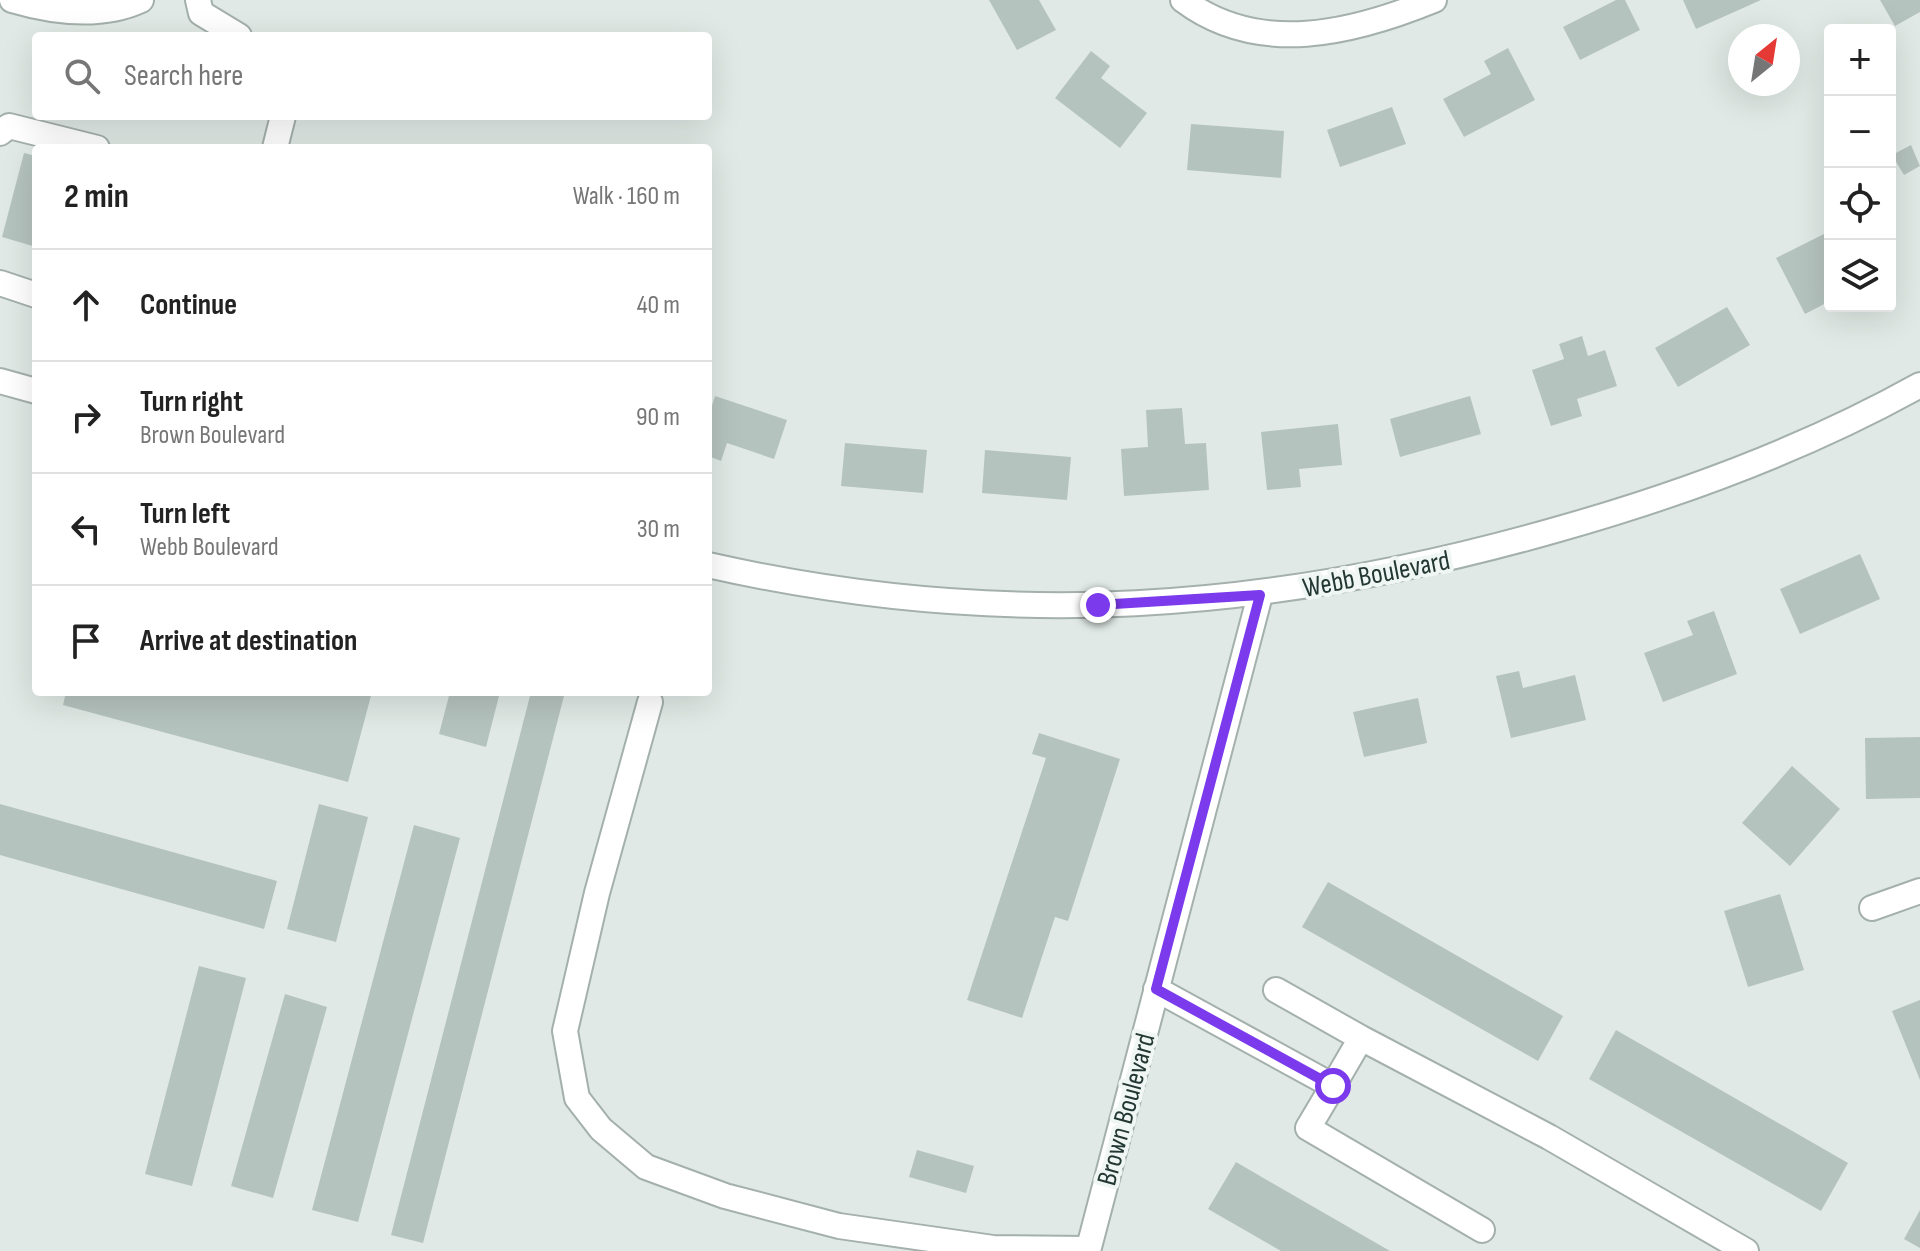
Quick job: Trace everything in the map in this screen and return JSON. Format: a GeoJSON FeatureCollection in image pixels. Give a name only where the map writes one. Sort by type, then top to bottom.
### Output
{"type":"FeatureCollection","features":[{"type":"Feature","properties":{"kind":"street"},"geometry":{"type":"LineString","coordinates":[[12,0],[46,10],[120,10],[141,0]]}},
{"type":"Feature","properties":{"kind":"street"},"geometry":{"type":"LineString","coordinates":[[198,0],[201,13],[232,32]]}},
{"type":"Feature","properties":{"kind":"street"},"geometry":{"type":"LineString","coordinates":[[1183,0],[1228,25],[1289,37],[1383,21],[1434,0]]}},
{"type":"Feature","properties":{"kind":"street"},"geometry":{"type":"LineString","coordinates":[[276,144],[282,120]]}},
{"type":"Feature","properties":{"kind":"street"},"geometry":{"type":"LineString","coordinates":[[0,133],[9,126],[81,144]]}},
{"type":"Feature","properties":{"kind":"street"},"geometry":{"type":"LineString","coordinates":[[0,283],[32,294]]}},
{"type":"Feature","properties":{"kind":"street"},"geometry":{"type":"LineString","coordinates":[[0,381],[32,390]]}},
{"type":"Feature","properties":{"kind":"street","name":"Webb Boulevard"},"geometry":{"type":"LineString","coordinates":[[712,566],[801,584],[936,602],[1098,605],[1260,595],[1352,581],[1447,560],[1593,519],[1753,463],[1846,423],[1920,385]]}},
{"type":"Feature","properties":{"kind":"street","name":"Brown Boulevard"},"geometry":{"type":"LineString","coordinates":[[1088,1250],[1260,595]]}},
{"type":"Feature","properties":{"kind":"street"},"geometry":{"type":"LineString","coordinates":[[650,702],[597,893],[565,1031],[577,1098],[593,1119],[646,1167],[725,1196],[796,1215],[839,1226],[993,1248],[1088,1250]]}},
{"type":"Feature","properties":{"kind":"street"},"geometry":{"type":"LineString","coordinates":[[1872,908],[1920,891]]}},
{"type":"Feature","properties":{"kind":"street"},"geometry":{"type":"LineString","coordinates":[[1156,989],[1333,1086]]}},
{"type":"Feature","properties":{"kind":"street"},"geometry":{"type":"LineString","coordinates":[[1276,990],[1549,1137],[1746,1251]]}},
{"type":"Feature","properties":{"kind":"street"},"geometry":{"type":"LineString","coordinates":[[1361,1038],[1308,1128],[1482,1230]]}},
{"type":"Feature","properties":{"kind":"building"},"geometry":{"type":"Polygon","coordinates":[[[989,0],[1039,0],[1056,30],[1017,50],[989,0]]]}},
{"type":"Feature","properties":{"kind":"building"},"geometry":{"type":"Polygon","coordinates":[[[1616,0],[1625,0],[1640,30],[1580,60],[1563,27],[1616,0]]]}},
{"type":"Feature","properties":{"kind":"building"},"geometry":{"type":"Polygon","coordinates":[[[1683,0],[1761,0],[1696,29],[1683,0]]]}},
{"type":"Feature","properties":{"kind":"building"},"geometry":{"type":"Polygon","coordinates":[[[1880,0],[1920,0],[1920,12],[1894,24],[1880,0]]]}},
{"type":"Feature","properties":{"kind":"building"},"geometry":{"type":"Polygon","coordinates":[[[1508,48],[1535,100],[1464,137],[1443,99],[1491,74],[1484,61],[1508,48]]]}},
{"type":"Feature","properties":{"kind":"building"},"geometry":{"type":"Polygon","coordinates":[[[1091,51],[1110,66],[1101,78],[1147,113],[1120,148],[1055,98],[1091,51]]]}},
{"type":"Feature","properties":{"kind":"building"},"geometry":{"type":"Polygon","coordinates":[[[1392,107],[1406,144],[1340,167],[1327,130],[1392,107]]]}},
{"type":"Feature","properties":{"kind":"building"},"geometry":{"type":"Polygon","coordinates":[[[1191,124],[1284,131],[1281,178],[1187,170],[1191,124]]]}},
{"type":"Feature","properties":{"kind":"building"},"geometry":{"type":"Polygon","coordinates":[[[1911,145],[1920,166],[1904,175],[1896,162],[1896,153],[1911,145]]]}},
{"type":"Feature","properties":{"kind":"building"},"geometry":{"type":"Polygon","coordinates":[[[24,153],[32,155],[32,246],[2,237],[24,153]]]}},
{"type":"Feature","properties":{"kind":"building"},"geometry":{"type":"Polygon","coordinates":[[[1824,234],[1824,304],[1805,314],[1776,258],[1824,234]]]}},
{"type":"Feature","properties":{"kind":"building"},"geometry":{"type":"Polygon","coordinates":[[[1727,307],[1750,345],[1678,387],[1655,348],[1727,307]]]}},
{"type":"Feature","properties":{"kind":"building"},"geometry":{"type":"Polygon","coordinates":[[[1582,336],[1588,356],[1605,350],[1617,386],[1577,399],[1582,416],[1551,426],[1532,370],[1564,359],[1559,344],[1582,336]]]}},
{"type":"Feature","properties":{"kind":"building"},"geometry":{"type":"Polygon","coordinates":[[[715,396],[787,420],[774,459],[727,443],[721,461],[712,458],[712,405],[715,396]]]}},
{"type":"Feature","properties":{"kind":"building"},"geometry":{"type":"Polygon","coordinates":[[[1470,396],[1481,434],[1400,457],[1390,419],[1470,396]]]}},
{"type":"Feature","properties":{"kind":"building"},"geometry":{"type":"Polygon","coordinates":[[[1182,408],[1185,444],[1206,443],[1209,490],[1124,496],[1121,449],[1148,447],[1146,410],[1182,408]]]}},
{"type":"Feature","properties":{"kind":"building"},"geometry":{"type":"Polygon","coordinates":[[[1338,424],[1342,465],[1299,469],[1301,487],[1267,490],[1261,432],[1338,424]]]}},
{"type":"Feature","properties":{"kind":"building"},"geometry":{"type":"Polygon","coordinates":[[[845,443],[927,450],[923,493],[841,486],[845,443]]]}},
{"type":"Feature","properties":{"kind":"building"},"geometry":{"type":"Polygon","coordinates":[[[985,450],[1071,457],[1067,500],[982,493],[985,450]]]}},
{"type":"Feature","properties":{"kind":"building"},"geometry":{"type":"Polygon","coordinates":[[[1860,554],[1880,599],[1800,634],[1780,589],[1860,554]]]}},
{"type":"Feature","properties":{"kind":"building"},"geometry":{"type":"Polygon","coordinates":[[[1714,611],[1737,674],[1663,702],[1644,653],[1693,635],[1687,621],[1714,611]]]}},
{"type":"Feature","properties":{"kind":"building"},"geometry":{"type":"Polygon","coordinates":[[[1519,671],[1523,688],[1575,675],[1586,720],[1511,738],[1496,676],[1519,671]]]}},
{"type":"Feature","properties":{"kind":"building"},"geometry":{"type":"Polygon","coordinates":[[[65,696],[371,696],[348,782],[63,705],[65,696]]]}},
{"type":"Feature","properties":{"kind":"building"},"geometry":{"type":"Polygon","coordinates":[[[449,696],[499,696],[486,747],[439,734],[449,696]]]}},
{"type":"Feature","properties":{"kind":"building"},"geometry":{"type":"Polygon","coordinates":[[[530,696],[564,696],[423,1243],[391,1235],[530,696]]]}},
{"type":"Feature","properties":{"kind":"building"},"geometry":{"type":"Polygon","coordinates":[[[1418,698],[1427,743],[1364,757],[1353,712],[1418,698]]]}},
{"type":"Feature","properties":{"kind":"building"},"geometry":{"type":"Polygon","coordinates":[[[1039,733],[1120,759],[1068,921],[1055,917],[1022,1018],[967,1000],[1046,758],[1032,754],[1039,733]]]}},
{"type":"Feature","properties":{"kind":"building"},"geometry":{"type":"Polygon","coordinates":[[[1920,737],[1920,798],[1866,799],[1865,738],[1920,737]]]}},
{"type":"Feature","properties":{"kind":"building"},"geometry":{"type":"Polygon","coordinates":[[[1792,766],[1840,809],[1790,866],[1742,823],[1792,766]]]}},
{"type":"Feature","properties":{"kind":"building"},"geometry":{"type":"Polygon","coordinates":[[[0,804],[277,881],[264,929],[0,855],[0,804]]]}},
{"type":"Feature","properties":{"kind":"building"},"geometry":{"type":"Polygon","coordinates":[[[319,804],[368,817],[336,942],[287,929],[319,804]]]}},
{"type":"Feature","properties":{"kind":"building"},"geometry":{"type":"Polygon","coordinates":[[[414,825],[460,838],[358,1222],[312,1210],[414,825]]]}},
{"type":"Feature","properties":{"kind":"building"},"geometry":{"type":"Polygon","coordinates":[[[1328,882],[1563,1016],[1538,1061],[1302,927],[1328,882]]]}},
{"type":"Feature","properties":{"kind":"building"},"geometry":{"type":"Polygon","coordinates":[[[1780,894],[1804,970],[1748,987],[1724,911],[1780,894]]]}},
{"type":"Feature","properties":{"kind":"building"},"geometry":{"type":"Polygon","coordinates":[[[199,966],[246,978],[192,1186],[145,1174],[199,966]]]}},
{"type":"Feature","properties":{"kind":"building"},"geometry":{"type":"Polygon","coordinates":[[[285,994],[327,1007],[273,1198],[231,1186],[285,994]]]}},
{"type":"Feature","properties":{"kind":"building"},"geometry":{"type":"Polygon","coordinates":[[[1920,1000],[1920,1080],[1892,1011],[1920,1000]]]}},
{"type":"Feature","properties":{"kind":"building"},"geometry":{"type":"Polygon","coordinates":[[[1616,1030],[1848,1163],[1821,1211],[1589,1079],[1616,1030]]]}},
{"type":"Feature","properties":{"kind":"building"},"geometry":{"type":"Polygon","coordinates":[[[917,1150],[974,1166],[966,1193],[909,1177],[917,1150]]]}},
{"type":"Feature","properties":{"kind":"building"},"geometry":{"type":"Polygon","coordinates":[[[1236,1162],[1390,1251],[1281,1251],[1208,1209],[1236,1162]]]}},
{"type":"Feature","properties":{"kind":"building"},"geometry":{"type":"Polygon","coordinates":[[[1920,1210],[1920,1248],[1904,1239],[1920,1210]]]}},
{"type":"Feature","properties":{"kind":"route"},"geometry":{"type":"LineString","coordinates":[[1098,605],[1190,602],[1260,595],[1156,989],[1333,1086]]}}]}
